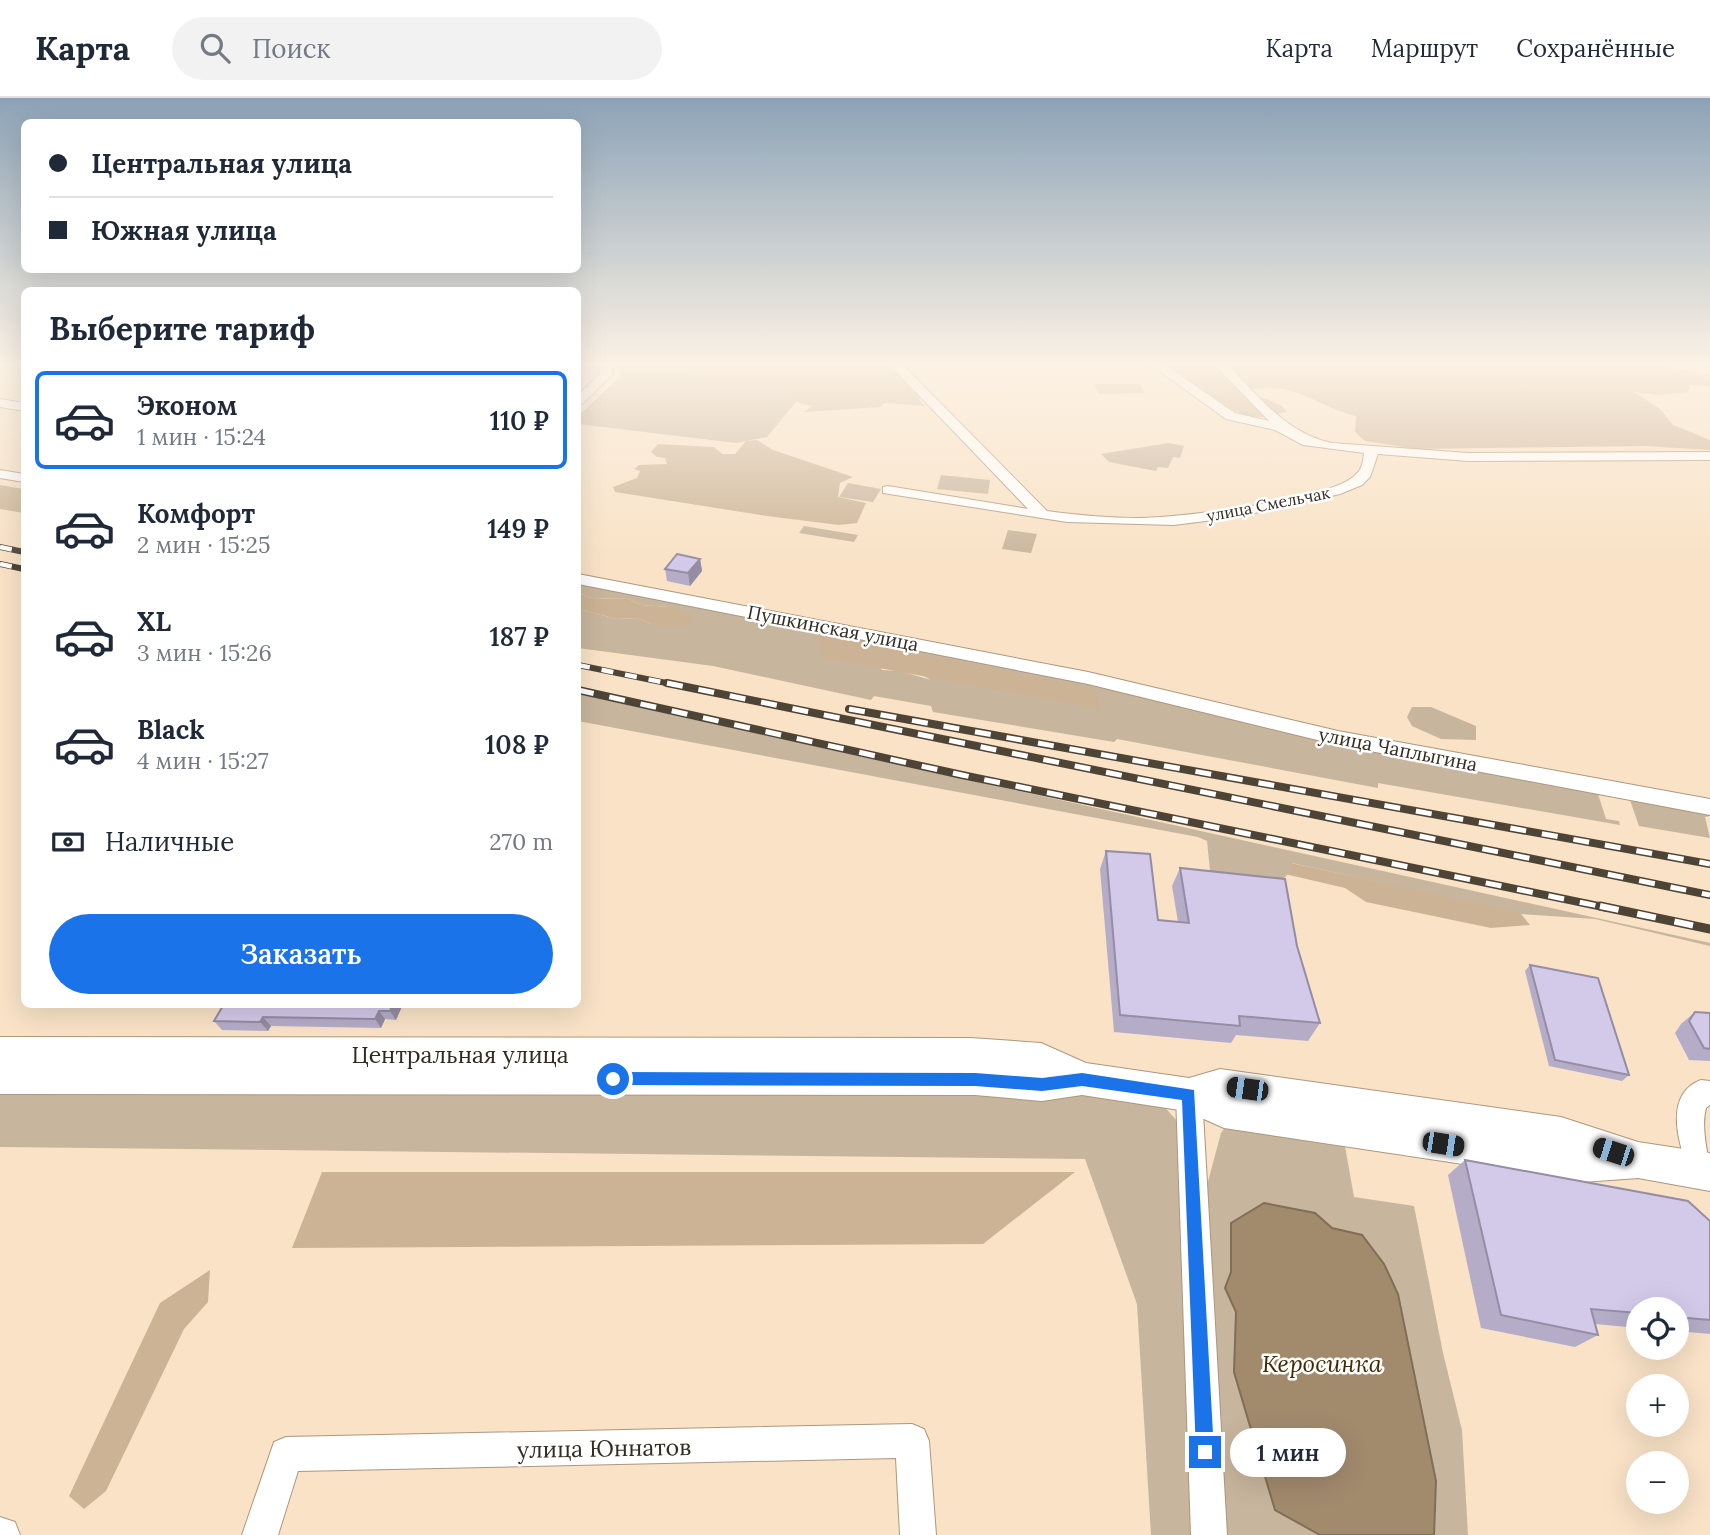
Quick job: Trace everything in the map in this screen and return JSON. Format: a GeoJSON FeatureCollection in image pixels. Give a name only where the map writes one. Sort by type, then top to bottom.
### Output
{"type":"FeatureCollection","features":[{"type":"Feature","properties":{"kind":"main road","name":"Центральная улица"},"geometry":{"type":"LineString","coordinates":[[0,1053],[975,1079],[1042,1085],[1082,1079],[1189,1095],[1224,1111],[1583,1164],[1704,1156]]}},
{"type":"Feature","properties":{"kind":"main road","name":"Центральная улица"},"geometry":{"type":"LineString","coordinates":[[0,1078],[477,1066]]}},
{"type":"Feature","properties":{"kind":"street"},"geometry":{"type":"LineString","coordinates":[[959,429],[1041,513]]}},
{"type":"Feature","properties":{"kind":"street"},"geometry":{"type":"LineString","coordinates":[[1284,429],[1316,444],[1371,452],[1468,457],[1710,456]]}},
{"type":"Feature","properties":{"kind":"street","name":"улица Смельчак"},"geometry":{"type":"LineString","coordinates":[[888,490],[1041,513],[1150,522],[1229,513],[1348,487],[1368,471],[1372,464],[1371,452]]}},
{"type":"Feature","properties":{"kind":"street"},"geometry":{"type":"LineString","coordinates":[[0,474],[21,478]]}},
{"type":"Feature","properties":{"kind":"street","name":"Пушкинская улица"},"geometry":{"type":"LineString","coordinates":[[581,580],[1088,678]]}},
{"type":"Feature","properties":{"kind":"street","name":"улица Чаплыгина"},"geometry":{"type":"LineString","coordinates":[[1088,678],[1338,738],[1710,807]]}},
{"type":"Feature","properties":{"kind":"street"},"geometry":{"type":"LineString","coordinates":[[1704,1156],[1693,1101],[1701,1092],[1710,1093]]}},
{"type":"Feature","properties":{"kind":"street"},"geometry":{"type":"LineString","coordinates":[[1189,1095],[1209,1535]]}},
{"type":"Feature","properties":{"kind":"street","name":"улица Юннатов"},"geometry":{"type":"LineString","coordinates":[[260,1535],[286,1454],[912,1441],[918,1535]]}},
{"type":"Feature","properties":{"kind":"shaded area"},"geometry":{"type":"Polygon","coordinates":[[[620,429],[774,429],[767,437],[736,443],[620,429]]]}},
{"type":"Feature","properties":{"kind":"shaded area"},"geometry":{"type":"Polygon","coordinates":[[[1355,429],[1683,429],[1710,440],[1710,450],[1645,446],[1417,449],[1365,441],[1355,429]]]}},
{"type":"Feature","properties":{"kind":"shaded area"},"geometry":{"type":"Polygon","coordinates":[[[757,440],[773,450],[853,477],[840,483],[838,497],[866,503],[857,523],[839,525],[767,516],[615,492],[613,487],[637,478],[640,471],[634,469],[639,465],[667,464],[665,458],[657,457],[651,452],[658,444],[714,447],[722,454],[735,454],[746,441],[757,440]]]}},
{"type":"Feature","properties":{"kind":"shaded area"},"geometry":{"type":"Polygon","coordinates":[[[1169,443],[1184,446],[1180,458],[1173,457],[1168,468],[1158,467],[1156,471],[1109,462],[1101,454],[1169,443]]]}},
{"type":"Feature","properties":{"kind":"shaded area"},"geometry":{"type":"Polygon","coordinates":[[[941,475],[990,480],[988,494],[937,489],[941,475]]]}},
{"type":"Feature","properties":{"kind":"shaded area"},"geometry":{"type":"Polygon","coordinates":[[[848,483],[881,489],[873,502],[839,497],[848,483]]]}},
{"type":"Feature","properties":{"kind":"shaded area"},"geometry":{"type":"Polygon","coordinates":[[[0,485],[21,488],[21,512],[0,509],[0,485]]]}},
{"type":"Feature","properties":{"kind":"shaded area"},"geometry":{"type":"Polygon","coordinates":[[[804,526],[858,535],[854,542],[799,533],[804,526]]]}},
{"type":"Feature","properties":{"kind":"shaded area"},"geometry":{"type":"Polygon","coordinates":[[[1008,530],[1037,534],[1031,553],[1002,549],[1008,530]]]}},
{"type":"Feature","properties":{"kind":"shaded area"},"geometry":{"type":"Polygon","coordinates":[[[581,584],[1095,684],[1597,791],[1606,819],[1619,821],[1620,825],[1378,783],[1378,788],[1117,739],[1114,742],[933,712],[931,706],[874,696],[871,700],[713,666],[581,648],[581,610],[617,619],[639,618],[651,624],[670,607],[641,605],[629,599],[591,598],[581,593],[581,584]],[[863,642],[882,670],[900,671],[931,680],[863,642]]]}},
{"type":"Feature","properties":{"kind":"shaded area"},"geometry":{"type":"Polygon","coordinates":[[[581,593],[591,598],[629,599],[641,605],[670,607],[692,615],[692,624],[677,628],[651,624],[639,618],[617,619],[581,610],[581,593]]]}},
{"type":"Feature","properties":{"kind":"shaded area"},"geometry":{"type":"Polygon","coordinates":[[[822,634],[1095,689],[1100,709],[825,658],[817,637],[822,634]]]}},
{"type":"Feature","properties":{"kind":"shaded area"},"geometry":{"type":"Polygon","coordinates":[[[581,695],[1710,943],[1710,946],[1595,919],[1521,914],[1292,863],[1291,871],[1271,891],[1211,880],[1207,841],[1198,837],[581,722],[581,695]]]}},
{"type":"Feature","properties":{"kind":"shaded area"},"geometry":{"type":"Polygon","coordinates":[[[1412,707],[1431,707],[1476,726],[1476,740],[1441,739],[1412,726],[1407,717],[1412,707]]]}},
{"type":"Feature","properties":{"kind":"shaded area"},"geometry":{"type":"Polygon","coordinates":[[[1629,797],[1710,812],[1710,816],[1705,817],[1710,838],[1639,826],[1629,797]]]}},
{"type":"Feature","properties":{"kind":"shaded area"},"geometry":{"type":"Polygon","coordinates":[[[1291,863],[1514,911],[1521,914],[1530,925],[1491,928],[1366,902],[1345,888],[1285,874],[1291,871],[1291,863]]]}},
{"type":"Feature","properties":{"kind":"shaded area"},"geometry":{"type":"Polygon","coordinates":[[[0,1083],[1043,1089],[1162,1104],[1177,1121],[1194,1535],[1151,1535],[1137,1304],[1085,1159],[0,1147],[0,1083]]]}},
{"type":"Feature","properties":{"kind":"shaded area","name":"Керосинка"},"geometry":{"type":"Polygon","coordinates":[[[1228,1123],[1343,1135],[1354,1197],[1414,1206],[1443,1353],[1462,1430],[1468,1535],[1226,1535],[1206,1189],[1221,1133],[1228,1123]]]}},
{"type":"Feature","properties":{"kind":"shaded area"},"geometry":{"type":"Polygon","coordinates":[[[322,1172],[1075,1172],[983,1244],[292,1248],[322,1172]]]}},
{"type":"Feature","properties":{"kind":"shaded area"},"geometry":{"type":"Polygon","coordinates":[[[210,1270],[208,1302],[184,1329],[106,1491],[84,1509],[69,1496],[160,1303],[210,1270]]]}},
{"type":"Feature","properties":{"kind":"water","name":"Керосинка"},"geometry":{"type":"Polygon","coordinates":[[[1264,1203],[1315,1213],[1332,1228],[1362,1235],[1384,1264],[1398,1294],[1436,1481],[1434,1535],[1320,1535],[1275,1510],[1234,1372],[1236,1312],[1225,1288],[1231,1272],[1231,1223],[1264,1203]]]}},
{"type":"Feature","properties":{"kind":"building"},"geometry":{"type":"Polygon","coordinates":[[[677,554],[700,559],[688,573],[665,569],[677,554]]]}},
{"type":"Feature","properties":{"kind":"building"},"geometry":{"type":"Polygon","coordinates":[[[1106,851],[1150,854],[1158,920],[1189,923],[1180,868],[1285,879],[1297,946],[1320,1023],[1239,1016],[1240,1026],[1120,1015],[1106,851]]]}},
{"type":"Feature","properties":{"kind":"building"},"geometry":{"type":"Polygon","coordinates":[[[1530,965],[1598,978],[1629,1075],[1555,1060],[1530,965]]]}},
{"type":"Feature","properties":{"kind":"building"},"geometry":{"type":"Polygon","coordinates":[[[222,1008],[391,1008],[390,1011],[379,1011],[375,1019],[263,1017],[260,1022],[214,1021],[222,1008]]]}},
{"type":"Feature","properties":{"kind":"building"},"geometry":{"type":"Polygon","coordinates":[[[1695,1012],[1710,1013],[1710,1049],[1704,1048],[1689,1021],[1695,1012]]]}},
{"type":"Feature","properties":{"kind":"building"},"geometry":{"type":"Polygon","coordinates":[[[1465,1160],[1688,1201],[1710,1221],[1710,1320],[1689,1318],[1689,1297],[1626,1297],[1626,1312],[1591,1309],[1598,1335],[1501,1315],[1465,1160]]]}},
{"type":"Feature","properties":{"kind":"railway"},"geometry":{"type":"LineString","coordinates":[[0,547],[21,551]]}},
{"type":"Feature","properties":{"kind":"railway"},"geometry":{"type":"LineString","coordinates":[[0,564],[21,568]]}},
{"type":"Feature","properties":{"kind":"railway"},"geometry":{"type":"LineString","coordinates":[[581,666],[676,685]]}},
{"type":"Feature","properties":{"kind":"railway"},"geometry":{"type":"LineString","coordinates":[[667,683],[1710,895]]}},
{"type":"Feature","properties":{"kind":"railway"},"geometry":{"type":"LineString","coordinates":[[581,691],[962,775],[1608,908]]}},
{"type":"Feature","properties":{"kind":"railway"},"geometry":{"type":"LineString","coordinates":[[849,709],[1710,864]]}},
{"type":"Feature","properties":{"kind":"railway"},"geometry":{"type":"LineString","coordinates":[[1600,906],[1710,929]]}},
{"type":"Feature","properties":{"kind":"route"},"geometry":{"type":"LineString","coordinates":[[613,1079],[975,1079],[1042,1085],[1082,1079],[1189,1095],[1205,1452]]}}]}
